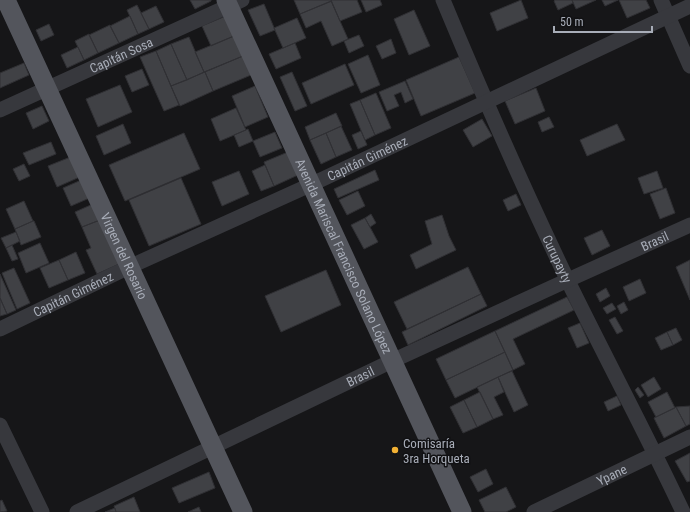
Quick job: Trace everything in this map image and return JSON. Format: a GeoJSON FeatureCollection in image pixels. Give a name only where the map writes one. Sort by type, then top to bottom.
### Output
{"type":"FeatureCollection","features":[{"type":"Feature","properties":{"kind":"main road","name":"Virgen del Rosario"},"geometry":{"type":"LineString","coordinates":[[6,0],[243,512]]}},
{"type":"Feature","properties":{"kind":"main road","name":"Avenida Mariscal Francisco Solano López"},"geometry":{"type":"LineString","coordinates":[[232,2],[310,185],[462,512]]}},
{"type":"Feature","properties":{"kind":"street","name":"Curupayty"},"geometry":{"type":"LineString","coordinates":[[444,0],[486,102],[568,280],[656,454],[683,512]]}},
{"type":"Feature","properties":{"kind":"street"},"geometry":{"type":"LineString","coordinates":[[662,0],[690,66]]}},
{"type":"Feature","properties":{"kind":"street","name":"Capitán Sosa"},"geometry":{"type":"LineString","coordinates":[[0,110],[232,2]]}},
{"type":"Feature","properties":{"kind":"street","name":"Capitán Giménez"},"geometry":{"type":"LineString","coordinates":[[0,329],[129,267],[310,185],[690,6]]}},
{"type":"Feature","properties":{"kind":"street","name":"Brasil"},"geometry":{"type":"LineString","coordinates":[[77,512],[392,361],[690,225]]}},
{"type":"Feature","properties":{"kind":"street"},"geometry":{"type":"LineString","coordinates":[[0,425],[42,512]]}},
{"type":"Feature","properties":{"kind":"street","name":"Ypane"},"geometry":{"type":"LineString","coordinates":[[534,512],[690,437]]}},
{"type":"Feature","properties":{"kind":"building"},"geometry":{"type":"Polygon","coordinates":[[[190,0],[211,0],[211,1],[195,9],[190,0]]]}},
{"type":"Feature","properties":{"kind":"building"},"geometry":{"type":"Polygon","coordinates":[[[294,0],[331,0],[332,1],[300,14],[294,0]]]}},
{"type":"Feature","properties":{"kind":"building"},"geometry":{"type":"Polygon","coordinates":[[[331,0],[357,0],[362,12],[340,21],[331,0]]]}},
{"type":"Feature","properties":{"kind":"building"},"geometry":{"type":"Polygon","coordinates":[[[361,0],[380,0],[382,5],[366,12],[361,0]]]}},
{"type":"Feature","properties":{"kind":"building"},"geometry":{"type":"Polygon","coordinates":[[[521,0],[528,18],[497,31],[490,13],[521,0]]]}},
{"type":"Feature","properties":{"kind":"building"},"geometry":{"type":"Polygon","coordinates":[[[572,0],[573,3],[558,10],[554,1],[572,0]]]}},
{"type":"Feature","properties":{"kind":"building"},"geometry":{"type":"Polygon","coordinates":[[[572,0],[596,0],[576,9],[572,0]]]}},
{"type":"Feature","properties":{"kind":"building"},"geometry":{"type":"Polygon","coordinates":[[[602,0],[618,0],[605,6],[602,0]]]}},
{"type":"Feature","properties":{"kind":"building"},"geometry":{"type":"Polygon","coordinates":[[[619,0],[646,0],[650,8],[627,18],[619,0]]]}},
{"type":"Feature","properties":{"kind":"building"},"geometry":{"type":"Polygon","coordinates":[[[331,1],[348,39],[332,46],[321,21],[306,28],[300,14],[331,1]]]}},
{"type":"Feature","properties":{"kind":"building"},"geometry":{"type":"Polygon","coordinates":[[[264,4],[275,30],[260,36],[248,10],[264,4]]]}},
{"type":"Feature","properties":{"kind":"building"},"geometry":{"type":"Polygon","coordinates":[[[137,5],[149,29],[138,34],[127,10],[137,5]]]}},
{"type":"Feature","properties":{"kind":"building"},"geometry":{"type":"Polygon","coordinates":[[[156,6],[164,22],[149,29],[141,13],[156,6]]]}},
{"type":"Feature","properties":{"kind":"building"},"geometry":{"type":"Polygon","coordinates":[[[414,10],[430,46],[409,55],[394,19],[414,10]]]}},
{"type":"Feature","properties":{"kind":"building"},"geometry":{"type":"Polygon","coordinates":[[[130,16],[138,34],[119,43],[110,26],[130,16]]]}},
{"type":"Feature","properties":{"kind":"building"},"geometry":{"type":"Polygon","coordinates":[[[226,16],[234,36],[211,46],[202,26],[226,16]]]}},
{"type":"Feature","properties":{"kind":"building"},"geometry":{"type":"Polygon","coordinates":[[[297,18],[306,38],[283,48],[274,28],[297,18]]]}},
{"type":"Feature","properties":{"kind":"building"},"geometry":{"type":"Polygon","coordinates":[[[49,24],[54,35],[41,41],[36,30],[49,24]]]}},
{"type":"Feature","properties":{"kind":"building"},"geometry":{"type":"Polygon","coordinates":[[[110,25],[119,43],[98,53],[89,35],[110,25]]]}},
{"type":"Feature","properties":{"kind":"building"},"geometry":{"type":"Polygon","coordinates":[[[89,34],[98,53],[84,60],[75,41],[89,34]]]}},
{"type":"Feature","properties":{"kind":"building"},"geometry":{"type":"Polygon","coordinates":[[[359,35],[364,46],[349,53],[344,41],[359,35]]]}},
{"type":"Feature","properties":{"kind":"building"},"geometry":{"type":"Polygon","coordinates":[[[234,36],[243,56],[204,72],[195,52],[234,36]]]}},
{"type":"Feature","properties":{"kind":"building"},"geometry":{"type":"Polygon","coordinates":[[[189,37],[204,72],[187,80],[171,44],[189,37]]]}},
{"type":"Feature","properties":{"kind":"building"},"geometry":{"type":"Polygon","coordinates":[[[391,39],[396,53],[382,59],[376,46],[391,39]]]}},
{"type":"Feature","properties":{"kind":"building"},"geometry":{"type":"Polygon","coordinates":[[[295,43],[301,58],[276,69],[269,54],[295,43]]]}},
{"type":"Feature","properties":{"kind":"building"},"geometry":{"type":"Polygon","coordinates":[[[171,44],[187,80],[171,86],[156,51],[171,44]]]}},
{"type":"Feature","properties":{"kind":"building"},"geometry":{"type":"Polygon","coordinates":[[[78,47],[84,60],[67,68],[61,55],[78,47]]]}},
{"type":"Feature","properties":{"kind":"building"},"geometry":{"type":"Polygon","coordinates":[[[156,51],[179,105],[164,111],[140,57],[156,51]]]}},
{"type":"Feature","properties":{"kind":"building"},"geometry":{"type":"Polygon","coordinates":[[[368,55],[380,85],[361,93],[348,64],[368,55]]]}},
{"type":"Feature","properties":{"kind":"building"},"geometry":{"type":"Polygon","coordinates":[[[243,56],[251,75],[213,91],[205,72],[243,56]]]}},
{"type":"Feature","properties":{"kind":"building"},"geometry":{"type":"Polygon","coordinates":[[[459,57],[475,93],[421,116],[406,80],[459,57]]]}},
{"type":"Feature","properties":{"kind":"building"},"geometry":{"type":"Polygon","coordinates":[[[24,63],[29,75],[0,88],[0,73],[24,63]]]}},
{"type":"Feature","properties":{"kind":"building"},"geometry":{"type":"Polygon","coordinates":[[[345,64],[354,85],[311,104],[302,83],[345,64]]]}},
{"type":"Feature","properties":{"kind":"building"},"geometry":{"type":"Polygon","coordinates":[[[142,69],[149,85],[132,92],[125,76],[142,69]]]}},
{"type":"Feature","properties":{"kind":"building"},"geometry":{"type":"Polygon","coordinates":[[[205,72],[213,91],[180,106],[171,86],[205,72]]]}},
{"type":"Feature","properties":{"kind":"building"},"geometry":{"type":"Polygon","coordinates":[[[292,72],[307,106],[295,111],[280,77],[292,72]]]}},
{"type":"Feature","properties":{"kind":"building"},"geometry":{"type":"Polygon","coordinates":[[[405,81],[413,99],[405,103],[401,92],[394,95],[399,106],[387,111],[379,92],[405,81]]]}},
{"type":"Feature","properties":{"kind":"building"},"geometry":{"type":"Polygon","coordinates":[[[120,85],[132,112],[98,127],[86,99],[120,85]]]}},
{"type":"Feature","properties":{"kind":"building"},"geometry":{"type":"Polygon","coordinates":[[[255,86],[268,117],[245,127],[232,96],[255,86]]]}},
{"type":"Feature","properties":{"kind":"building"},"geometry":{"type":"Polygon","coordinates":[[[536,88],[545,111],[515,124],[505,101],[536,88]]]}},
{"type":"Feature","properties":{"kind":"building"},"geometry":{"type":"Polygon","coordinates":[[[376,93],[391,128],[375,135],[360,100],[376,93]]]}},
{"type":"Feature","properties":{"kind":"building"},"geometry":{"type":"Polygon","coordinates":[[[360,100],[375,135],[365,140],[350,104],[360,100]]]}},
{"type":"Feature","properties":{"kind":"building"},"geometry":{"type":"Polygon","coordinates":[[[42,106],[49,121],[33,129],[26,113],[42,106]]]}},
{"type":"Feature","properties":{"kind":"building"},"geometry":{"type":"Polygon","coordinates":[[[236,108],[246,130],[220,141],[211,119],[236,108]]]}},
{"type":"Feature","properties":{"kind":"building"},"geometry":{"type":"Polygon","coordinates":[[[336,113],[342,126],[310,140],[305,127],[336,113]]]}},
{"type":"Feature","properties":{"kind":"building"},"geometry":{"type":"Polygon","coordinates":[[[549,117],[554,127],[542,132],[538,122],[549,117]]]}},
{"type":"Feature","properties":{"kind":"building"},"geometry":{"type":"Polygon","coordinates":[[[482,119],[492,136],[473,147],[463,130],[482,119]]]}},
{"type":"Feature","properties":{"kind":"building"},"geometry":{"type":"Polygon","coordinates":[[[123,124],[131,143],[104,155],[96,136],[123,124]]]}},
{"type":"Feature","properties":{"kind":"building"},"geometry":{"type":"Polygon","coordinates":[[[617,124],[625,140],[587,156],[580,140],[617,124]]]}},
{"type":"Feature","properties":{"kind":"building"},"geometry":{"type":"Polygon","coordinates":[[[341,126],[352,150],[336,157],[326,133],[341,126]]]}},
{"type":"Feature","properties":{"kind":"building"},"geometry":{"type":"Polygon","coordinates":[[[248,129],[253,141],[239,147],[234,135],[248,129]]]}},
{"type":"Feature","properties":{"kind":"building"},"geometry":{"type":"Polygon","coordinates":[[[361,131],[367,145],[358,149],[352,135],[361,131]]]}},
{"type":"Feature","properties":{"kind":"building"},"geometry":{"type":"Polygon","coordinates":[[[275,132],[282,148],[260,157],[253,141],[275,132]]]}},
{"type":"Feature","properties":{"kind":"building"},"geometry":{"type":"Polygon","coordinates":[[[184,133],[200,169],[125,201],[109,165],[184,133]]]}},
{"type":"Feature","properties":{"kind":"building"},"geometry":{"type":"Polygon","coordinates":[[[326,133],[336,157],[321,164],[310,140],[326,133]]]}},
{"type":"Feature","properties":{"kind":"building"},"geometry":{"type":"Polygon","coordinates":[[[51,142],[56,154],[29,165],[23,153],[51,142]]]}},
{"type":"Feature","properties":{"kind":"building"},"geometry":{"type":"Polygon","coordinates":[[[288,152],[298,175],[274,186],[264,162],[288,152]]]}},
{"type":"Feature","properties":{"kind":"building"},"geometry":{"type":"Polygon","coordinates":[[[73,156],[82,176],[57,187],[48,166],[73,156]]]}},
{"type":"Feature","properties":{"kind":"building"},"geometry":{"type":"Polygon","coordinates":[[[24,164],[30,176],[19,181],[13,169],[24,164]]]}},
{"type":"Feature","properties":{"kind":"building"},"geometry":{"type":"Polygon","coordinates":[[[265,165],[274,186],[261,191],[252,171],[265,165]]]}},
{"type":"Feature","properties":{"kind":"building"},"geometry":{"type":"Polygon","coordinates":[[[375,170],[379,180],[338,198],[334,189],[375,170]]]}},
{"type":"Feature","properties":{"kind":"building"},"geometry":{"type":"Polygon","coordinates":[[[239,171],[249,194],[222,206],[212,182],[239,171]]]}},
{"type":"Feature","properties":{"kind":"building"},"geometry":{"type":"Polygon","coordinates":[[[657,171],[663,188],[644,194],[638,178],[657,171]]]}},
{"type":"Feature","properties":{"kind":"building"},"geometry":{"type":"Polygon","coordinates":[[[86,178],[94,196],[71,206],[63,188],[86,178]]]}},
{"type":"Feature","properties":{"kind":"building"},"geometry":{"type":"Polygon","coordinates":[[[181,178],[201,224],[149,246],[129,200],[181,178]]]}},
{"type":"Feature","properties":{"kind":"building"},"geometry":{"type":"Polygon","coordinates":[[[666,188],[675,213],[660,219],[650,194],[666,188]]]}},
{"type":"Feature","properties":{"kind":"building"},"geometry":{"type":"Polygon","coordinates":[[[358,191],[365,206],[347,215],[339,200],[358,191]]]}},
{"type":"Feature","properties":{"kind":"building"},"geometry":{"type":"Polygon","coordinates":[[[516,194],[521,205],[508,211],[503,200],[516,194]]]}},
{"type":"Feature","properties":{"kind":"building"},"geometry":{"type":"Polygon","coordinates":[[[24,201],[33,221],[15,229],[6,209],[24,201]]]}},
{"type":"Feature","properties":{"kind":"building"},"geometry":{"type":"Polygon","coordinates":[[[93,204],[100,220],[82,227],[75,212],[93,204]]]}},
{"type":"Feature","properties":{"kind":"building"},"geometry":{"type":"Polygon","coordinates":[[[371,214],[376,223],[370,227],[365,218],[371,214]]]}},
{"type":"Feature","properties":{"kind":"building"},"geometry":{"type":"Polygon","coordinates":[[[442,215],[449,236],[456,250],[416,269],[410,255],[432,244],[425,221],[442,215]]]}},
{"type":"Feature","properties":{"kind":"building"},"geometry":{"type":"Polygon","coordinates":[[[365,218],[378,242],[364,249],[351,225],[365,218]]]}},
{"type":"Feature","properties":{"kind":"building"},"geometry":{"type":"Polygon","coordinates":[[[100,220],[119,264],[97,274],[86,250],[91,248],[82,227],[100,220]]]}},
{"type":"Feature","properties":{"kind":"building"},"geometry":{"type":"Polygon","coordinates":[[[33,221],[41,237],[21,245],[15,229],[33,221]]]}},
{"type":"Feature","properties":{"kind":"building"},"geometry":{"type":"Polygon","coordinates":[[[602,230],[610,246],[592,255],[584,238],[602,230]]]}},
{"type":"Feature","properties":{"kind":"building"},"geometry":{"type":"Polygon","coordinates":[[[16,232],[20,241],[6,248],[1,238],[16,232]]]}},
{"type":"Feature","properties":{"kind":"building"},"geometry":{"type":"Polygon","coordinates":[[[40,243],[49,263],[26,273],[18,253],[40,243]]]}},
{"type":"Feature","properties":{"kind":"building"},"geometry":{"type":"Polygon","coordinates":[[[12,245],[18,259],[12,261],[6,248],[12,245]]]}},
{"type":"Feature","properties":{"kind":"building"},"geometry":{"type":"Polygon","coordinates":[[[76,252],[85,273],[68,280],[59,260],[76,252]]]}},
{"type":"Feature","properties":{"kind":"building"},"geometry":{"type":"Polygon","coordinates":[[[59,260],[68,280],[49,288],[40,268],[59,260]]]}},
{"type":"Feature","properties":{"kind":"building"},"geometry":{"type":"Polygon","coordinates":[[[690,260],[690,300],[676,267],[690,260]]]}},
{"type":"Feature","properties":{"kind":"building"},"geometry":{"type":"Polygon","coordinates":[[[468,267],[481,294],[407,329],[394,302],[468,267]]]}},
{"type":"Feature","properties":{"kind":"building"},"geometry":{"type":"Polygon","coordinates":[[[14,268],[30,303],[17,309],[2,273],[14,268]]]}},
{"type":"Feature","properties":{"kind":"building"},"geometry":{"type":"Polygon","coordinates":[[[326,270],[341,305],[281,332],[265,296],[326,270]]]}},
{"type":"Feature","properties":{"kind":"building"},"geometry":{"type":"Polygon","coordinates":[[[0,274],[16,310],[7,314],[0,298],[0,274]]]}},
{"type":"Feature","properties":{"kind":"building"},"geometry":{"type":"Polygon","coordinates":[[[640,279],[646,293],[629,301],[623,287],[640,279]]]}},
{"type":"Feature","properties":{"kind":"building"},"geometry":{"type":"Polygon","coordinates":[[[606,288],[610,296],[600,302],[596,294],[606,288]]]}},
{"type":"Feature","properties":{"kind":"building"},"geometry":{"type":"Polygon","coordinates":[[[481,294],[487,306],[408,345],[402,332],[481,294]]]}},
{"type":"Feature","properties":{"kind":"building"},"geometry":{"type":"Polygon","coordinates":[[[567,297],[574,310],[513,339],[525,364],[513,370],[495,331],[567,297]]]}},
{"type":"Feature","properties":{"kind":"building"},"geometry":{"type":"Polygon","coordinates":[[[0,298],[7,314],[0,316],[0,298]]]}},
{"type":"Feature","properties":{"kind":"building"},"geometry":{"type":"Polygon","coordinates":[[[624,302],[628,310],[621,314],[617,306],[624,302]]]}},
{"type":"Feature","properties":{"kind":"building"},"geometry":{"type":"Polygon","coordinates":[[[612,303],[616,309],[607,314],[603,308],[612,303]]]}},
{"type":"Feature","properties":{"kind":"building"},"geometry":{"type":"Polygon","coordinates":[[[615,317],[623,331],[617,334],[609,320],[615,317]]]}},
{"type":"Feature","properties":{"kind":"building"},"geometry":{"type":"Polygon","coordinates":[[[580,323],[589,343],[577,348],[568,328],[580,323]]]}},
{"type":"Feature","properties":{"kind":"building"},"geometry":{"type":"Polygon","coordinates":[[[676,328],[682,340],[673,345],[667,332],[676,328]]]}},
{"type":"Feature","properties":{"kind":"building"},"geometry":{"type":"Polygon","coordinates":[[[495,331],[505,352],[446,380],[436,359],[495,331]]]}},
{"type":"Feature","properties":{"kind":"building"},"geometry":{"type":"Polygon","coordinates":[[[667,332],[673,345],[661,350],[655,338],[667,332]]]}},
{"type":"Feature","properties":{"kind":"building"},"geometry":{"type":"Polygon","coordinates":[[[505,352],[513,370],[455,398],[446,380],[505,352]]]}},
{"type":"Feature","properties":{"kind":"building"},"geometry":{"type":"Polygon","coordinates":[[[512,371],[528,405],[514,412],[498,377],[512,371]]]}},
{"type":"Feature","properties":{"kind":"building"},"geometry":{"type":"Polygon","coordinates":[[[498,377],[504,392],[494,397],[503,415],[493,419],[477,387],[498,377]]]}},
{"type":"Feature","properties":{"kind":"building"},"geometry":{"type":"Polygon","coordinates":[[[654,377],[661,389],[648,397],[641,385],[654,377]]]}},
{"type":"Feature","properties":{"kind":"building"},"geometry":{"type":"Polygon","coordinates":[[[638,387],[644,395],[640,398],[635,390],[638,387]]]}},
{"type":"Feature","properties":{"kind":"building"},"geometry":{"type":"Polygon","coordinates":[[[480,392],[493,419],[477,427],[464,400],[480,392]]]}},
{"type":"Feature","properties":{"kind":"building"},"geometry":{"type":"Polygon","coordinates":[[[667,392],[675,408],[656,417],[648,402],[667,392]]]}},
{"type":"Feature","properties":{"kind":"building"},"geometry":{"type":"Polygon","coordinates":[[[617,396],[621,405],[608,411],[604,402],[617,396]]]}},
{"type":"Feature","properties":{"kind":"building"},"geometry":{"type":"Polygon","coordinates":[[[464,400],[477,427],[463,433],[450,407],[464,400]]]}},
{"type":"Feature","properties":{"kind":"building"},"geometry":{"type":"Polygon","coordinates":[[[690,406],[690,424],[686,426],[676,407],[690,406]]]}},
{"type":"Feature","properties":{"kind":"building"},"geometry":{"type":"Polygon","coordinates":[[[676,407],[686,426],[664,438],[654,418],[676,407]]]}},
{"type":"Feature","properties":{"kind":"building"},"geometry":{"type":"Polygon","coordinates":[[[690,453],[690,481],[687,482],[675,461],[690,453]]]}},
{"type":"Feature","properties":{"kind":"building"},"geometry":{"type":"Polygon","coordinates":[[[486,469],[493,484],[478,492],[470,477],[486,469]]]}},
{"type":"Feature","properties":{"kind":"building"},"geometry":{"type":"Polygon","coordinates":[[[209,472],[215,488],[179,503],[172,488],[209,472]]]}},
{"type":"Feature","properties":{"kind":"building"},"geometry":{"type":"Polygon","coordinates":[[[506,487],[516,507],[506,512],[485,512],[479,500],[506,487]]]}},
{"type":"Feature","properties":{"kind":"building"},"geometry":{"type":"Polygon","coordinates":[[[134,497],[140,512],[116,512],[114,506],[134,497]]]}},
{"type":"Feature","properties":{"kind":"building"},"geometry":{"type":"Polygon","coordinates":[[[2,500],[7,511],[0,512],[0,501],[2,500]]]}},
{"type":"Feature","properties":{"kind":"building"},"geometry":{"type":"Polygon","coordinates":[[[199,507],[201,512],[188,512],[199,507]]]}},
{"type":"Feature","properties":{"kind":"building"},"geometry":{"type":"Polygon","coordinates":[[[115,508],[116,512],[105,512],[115,508]]]}},
{"type":"Feature","properties":{"kind":"place","name":"Comisaría 3ra Horqueta"},"geometry":{"type":"Point","coordinates":[395,450]}}]}
